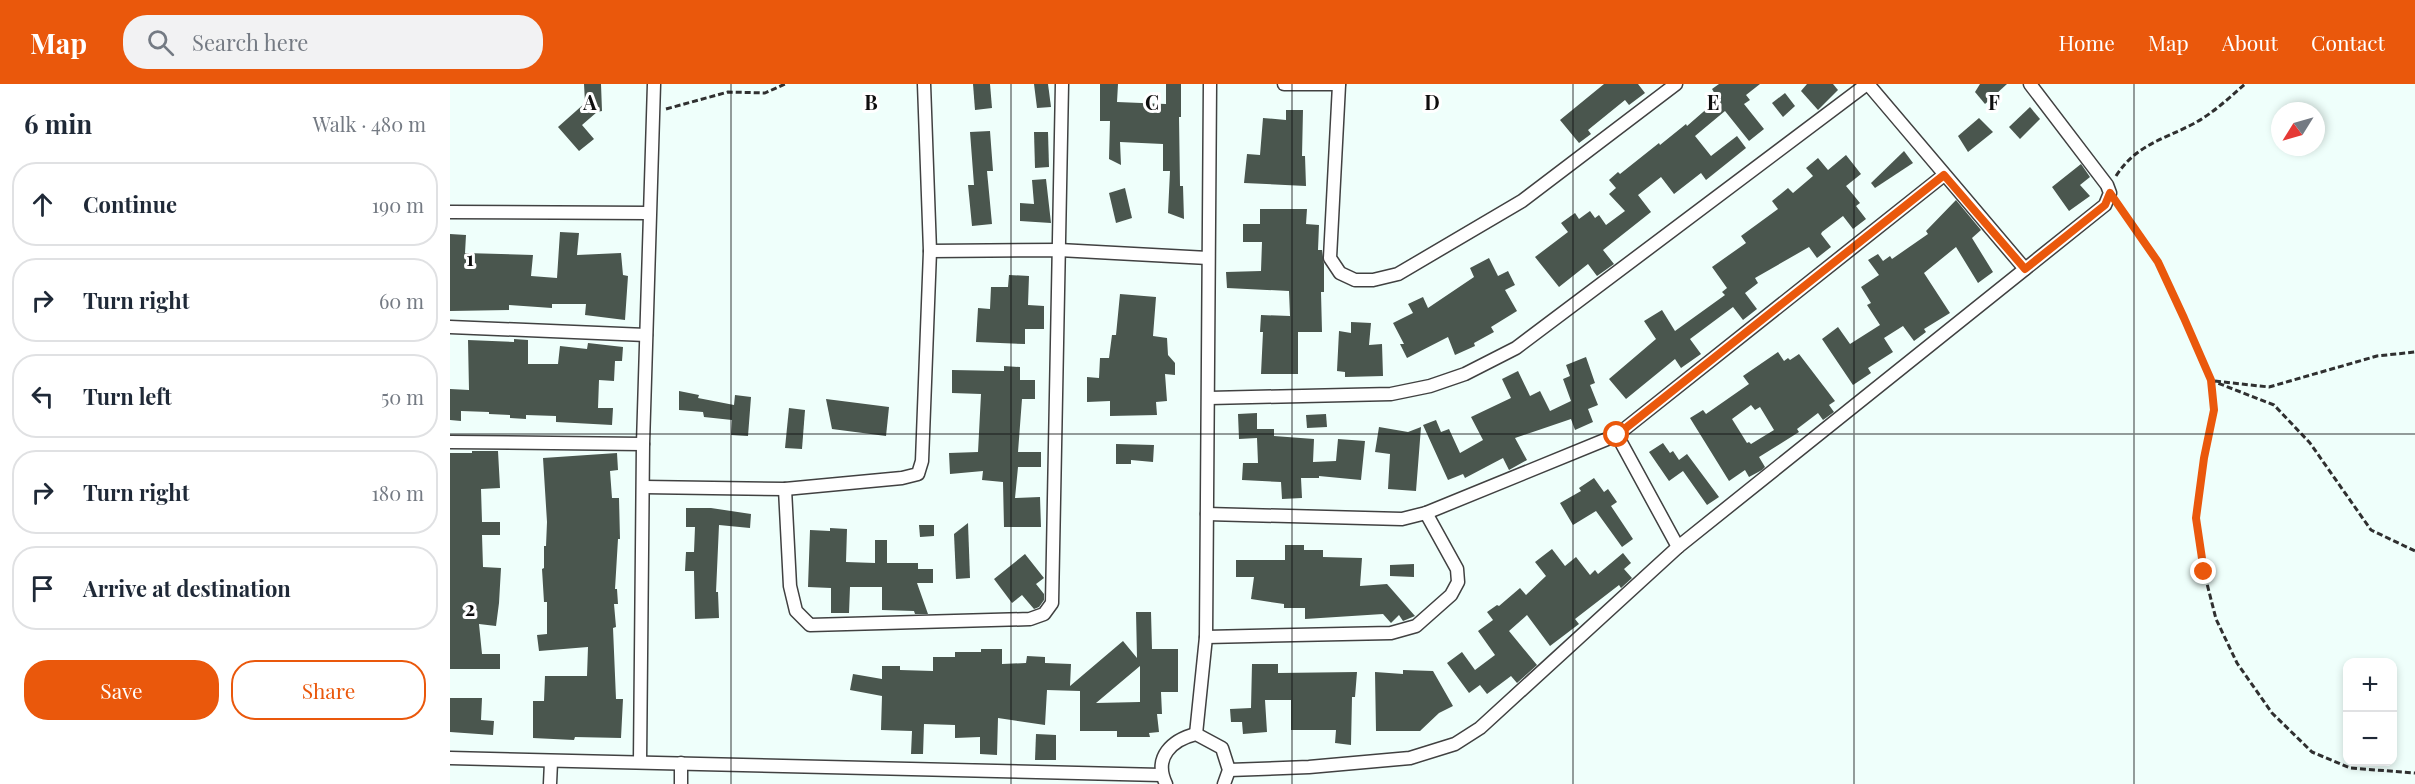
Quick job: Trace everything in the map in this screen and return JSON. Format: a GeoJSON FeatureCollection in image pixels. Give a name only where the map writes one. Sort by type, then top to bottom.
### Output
{"type":"FeatureCollection","features":[{"type":"Feature","properties":{"kind":"street"},"geometry":{"type":"LineString","coordinates":[[640,762],[643,444],[654,84]]}},
{"type":"Feature","properties":{"kind":"street"},"geometry":{"type":"LineString","coordinates":[[644,487],[785,489],[902,478],[918,474],[922,461],[930,251],[924,84]]}},
{"type":"Feature","properties":{"kind":"street"},"geometry":{"type":"LineString","coordinates":[[785,489],[790,586],[796,611],[810,625],[1030,619],[1044,614],[1052,603],[1062,84]]}},
{"type":"Feature","properties":{"kind":"street"},"geometry":{"type":"LineString","coordinates":[[1196,734],[1206,637],[1210,84]]}},
{"type":"Feature","properties":{"kind":"street"},"geometry":{"type":"LineString","coordinates":[[1284,84],[1339,85],[1330,258],[1340,273],[1355,280],[1373,280],[1398,274],[1522,201],[1676,84]]}},
{"type":"Feature","properties":{"kind":"street"},"geometry":{"type":"LineString","coordinates":[[1209,398],[1391,394],[1430,386],[1465,374],[1516,348],[1540,331],[1868,84],[2025,269]]}},
{"type":"Feature","properties":{"kind":"street"},"geometry":{"type":"LineString","coordinates":[[1229,770],[1309,767],[1410,758],[1455,744],[1480,728],[1678,547],[2105,205],[2110,193],[2107,185],[2030,84]]}},
{"type":"Feature","properties":{"kind":"street"},"geometry":{"type":"LineString","coordinates":[[1207,514],[1402,519],[1426,513],[1617,435],[1944,175]]}},
{"type":"Feature","properties":{"kind":"street"},"geometry":{"type":"LineString","coordinates":[[450,212],[649,213]]}},
{"type":"Feature","properties":{"kind":"street"},"geometry":{"type":"LineString","coordinates":[[930,251],[1059,250],[1208,258]]}},
{"type":"Feature","properties":{"kind":"street"},"geometry":{"type":"LineString","coordinates":[[450,327],[646,335]]}},
{"type":"Feature","properties":{"kind":"street"},"geometry":{"type":"LineString","coordinates":[[1617,435],[1678,547]]}},
{"type":"Feature","properties":{"kind":"street"},"geometry":{"type":"LineString","coordinates":[[450,442],[643,444]]}},
{"type":"Feature","properties":{"kind":"street"},"geometry":{"type":"LineString","coordinates":[[1206,637],[1391,633],[1416,626],[1451,595],[1458,582],[1457,569],[1426,513]]}},
{"type":"Feature","properties":{"kind":"street"},"geometry":{"type":"LineString","coordinates":[[450,758],[967,771],[1164,779],[1165,753],[1180,738],[1196,734],[1222,747],[1229,770],[1224,784]]}},
{"type":"Feature","properties":{"kind":"street"},"geometry":{"type":"LineString","coordinates":[[550,784],[551,762]]}},
{"type":"Feature","properties":{"kind":"street"},"geometry":{"type":"LineString","coordinates":[[681,763],[681,784]]}},
{"type":"Feature","properties":{"kind":"street"},"geometry":{"type":"LineString","coordinates":[[966,784],[967,771]]}},
{"type":"Feature","properties":{"kind":"path"},"geometry":{"type":"LineString","coordinates":[[653,112],[728,92],[765,93],[785,84]]}},
{"type":"Feature","properties":{"kind":"path"},"geometry":{"type":"LineString","coordinates":[[2245,84],[2223,104],[2193,124],[2156,140],[2130,158],[2117,175],[2110,193],[2158,262],[2211,380],[2214,410],[2204,458],[2196,518],[2204,572],[2216,619],[2237,663],[2272,713],[2312,752],[2350,768],[2415,773]]}},
{"type":"Feature","properties":{"kind":"path"},"geometry":{"type":"LineString","coordinates":[[2211,380],[2269,387],[2377,356],[2415,352]]}},
{"type":"Feature","properties":{"kind":"path"},"geometry":{"type":"LineString","coordinates":[[2211,380],[2274,405],[2310,443],[2371,530],[2415,550]]}},
{"type":"Feature","properties":{"kind":"building"},"geometry":{"type":"Polygon","coordinates":[[[584,84],[601,84],[602,111],[597,112],[582,125],[594,139],[579,151],[558,127],[585,103],[584,84]]]}},
{"type":"Feature","properties":{"kind":"building"},"geometry":{"type":"Polygon","coordinates":[[[973,84],[990,84],[992,108],[975,110],[973,84]]]}},
{"type":"Feature","properties":{"kind":"building"},"geometry":{"type":"Polygon","coordinates":[[[1034,84],[1048,84],[1051,107],[1037,108],[1034,84]]]}},
{"type":"Feature","properties":{"kind":"building"},"geometry":{"type":"Polygon","coordinates":[[[1100,84],[1118,84],[1117,102],[1166,104],[1166,84],[1181,84],[1180,186],[1183,186],[1184,219],[1168,213],[1170,171],[1163,171],[1163,144],[1120,142],[1121,165],[1109,159],[1110,121],[1100,121],[1100,84]]]}},
{"type":"Feature","properties":{"kind":"building"},"geometry":{"type":"Polygon","coordinates":[[[1604,84],[1638,84],[1645,93],[1629,105],[1625,100],[1588,130],[1591,134],[1579,143],[1560,120],[1604,84]]]}},
{"type":"Feature","properties":{"kind":"building"},"geometry":{"type":"Polygon","coordinates":[[[1719,84],[1760,84],[1746,95],[1750,100],[1744,104],[1764,129],[1749,141],[1725,111],[1695,136],[1711,156],[1737,136],[1746,148],[1706,180],[1701,173],[1674,194],[1661,177],[1638,195],[1651,212],[1603,250],[1614,264],[1597,276],[1588,264],[1559,287],[1535,257],[1568,232],[1561,223],[1575,213],[1579,219],[1590,211],[1595,218],[1599,215],[1606,225],[1625,211],[1609,194],[1616,188],[1609,180],[1686,124],[1687,126],[1718,99],[1712,89],[1719,84]]]}},
{"type":"Feature","properties":{"kind":"building"},"geometry":{"type":"Polygon","coordinates":[[[1807,84],[1833,84],[1838,90],[1818,110],[1801,91],[1807,84]]]}},
{"type":"Feature","properties":{"kind":"building"},"geometry":{"type":"Polygon","coordinates":[[[1980,84],[2007,84],[1985,104],[1975,92],[1980,84]]]}},
{"type":"Feature","properties":{"kind":"building"},"geometry":{"type":"Polygon","coordinates":[[[1785,93],[1795,106],[1783,117],[1772,103],[1785,93]]]}},
{"type":"Feature","properties":{"kind":"building"},"geometry":{"type":"Polygon","coordinates":[[[2030,107],[2040,119],[2020,139],[2009,127],[2030,107]]]}},
{"type":"Feature","properties":{"kind":"building"},"geometry":{"type":"Polygon","coordinates":[[[1286,110],[1303,110],[1302,156],[1305,156],[1306,186],[1244,183],[1247,154],[1260,155],[1263,118],[1286,120],[1286,110]]]}},
{"type":"Feature","properties":{"kind":"building"},"geometry":{"type":"Polygon","coordinates":[[[1979,118],[1993,132],[1968,152],[1958,136],[1979,118]]]}},
{"type":"Feature","properties":{"kind":"building"},"geometry":{"type":"Polygon","coordinates":[[[990,131],[993,171],[987,171],[992,224],[972,226],[968,185],[974,185],[970,132],[990,131]]]}},
{"type":"Feature","properties":{"kind":"building"},"geometry":{"type":"Polygon","coordinates":[[[1034,132],[1048,132],[1049,167],[1035,168],[1034,132]]]}},
{"type":"Feature","properties":{"kind":"building"},"geometry":{"type":"Polygon","coordinates":[[[1904,151],[1913,163],[1875,188],[1871,183],[1904,151]]]}},
{"type":"Feature","properties":{"kind":"building"},"geometry":{"type":"Polygon","coordinates":[[[1846,155],[1861,174],[1846,186],[1860,203],[1856,206],[1866,219],[1853,229],[1843,216],[1822,232],[1821,234],[1831,247],[1817,258],[1809,247],[1755,278],[1758,283],[1745,293],[1757,309],[1743,320],[1733,307],[1690,339],[1701,354],[1681,368],[1675,359],[1626,399],[1609,379],[1656,339],[1644,321],[1662,310],[1675,331],[1725,295],[1722,292],[1727,288],[1712,267],[1746,243],[1741,236],[1778,209],[1772,201],[1788,188],[1793,193],[1813,176],[1806,168],[1818,158],[1828,170],[1846,155]]]}},
{"type":"Feature","properties":{"kind":"building"},"geometry":{"type":"Polygon","coordinates":[[[2081,164],[2090,177],[2080,185],[2090,196],[2069,211],[2052,187],[2081,164]]]}},
{"type":"Feature","properties":{"kind":"building"},"geometry":{"type":"Polygon","coordinates":[[[1046,179],[1051,223],[1020,221],[1020,203],[1034,204],[1032,180],[1046,179]]]}},
{"type":"Feature","properties":{"kind":"building"},"geometry":{"type":"Polygon","coordinates":[[[1125,188],[1132,218],[1116,223],[1109,193],[1125,188]]]}},
{"type":"Feature","properties":{"kind":"building"},"geometry":{"type":"Polygon","coordinates":[[[1956,200],[1981,230],[1972,238],[1993,272],[1978,283],[1956,247],[1924,273],[1950,313],[1924,329],[1926,332],[1914,341],[1903,326],[1884,338],[1893,352],[1868,368],[1871,373],[1853,385],[1822,339],[1838,327],[1850,344],[1880,325],[1867,305],[1871,303],[1861,287],[1879,275],[1868,260],[1878,254],[1883,261],[1890,256],[1892,259],[1928,234],[1926,231],[1956,200]]]}},
{"type":"Feature","properties":{"kind":"building"},"geometry":{"type":"Polygon","coordinates":[[[1260,209],[1307,209],[1306,224],[1319,225],[1318,250],[1322,250],[1324,264],[1324,292],[1321,292],[1322,332],[1298,332],[1298,374],[1261,374],[1263,332],[1260,332],[1261,315],[1290,316],[1289,291],[1227,288],[1226,272],[1261,271],[1262,242],[1243,242],[1243,224],[1260,224],[1260,209]]]}},
{"type":"Feature","properties":{"kind":"building"},"geometry":{"type":"Polygon","coordinates":[[[560,232],[579,233],[577,255],[621,253],[623,275],[628,276],[625,320],[585,315],[586,304],[552,304],[552,308],[509,305],[509,310],[450,311],[450,234],[466,235],[465,253],[533,255],[531,276],[557,278],[560,232]]]}},
{"type":"Feature","properties":{"kind":"building"},"geometry":{"type":"Polygon","coordinates":[[[1489,258],[1498,276],[1508,271],[1515,285],[1505,290],[1517,311],[1491,327],[1494,332],[1474,343],[1475,346],[1455,355],[1448,337],[1407,358],[1400,344],[1404,344],[1393,323],[1413,313],[1408,304],[1423,297],[1428,308],[1474,277],[1470,268],[1489,258]]]}},
{"type":"Feature","properties":{"kind":"building"},"geometry":{"type":"Polygon","coordinates":[[[1009,275],[1029,276],[1028,305],[1044,306],[1044,329],[1025,329],[1025,344],[976,342],[978,308],[990,309],[991,287],[1008,287],[1009,275]]]}},
{"type":"Feature","properties":{"kind":"building"},"geometry":{"type":"Polygon","coordinates":[[[1120,294],[1156,297],[1153,336],[1167,338],[1168,355],[1175,363],[1175,375],[1165,374],[1167,401],[1156,402],[1157,415],[1110,416],[1110,401],[1087,402],[1087,377],[1099,378],[1100,358],[1109,358],[1112,335],[1116,335],[1120,294]]]}},
{"type":"Feature","properties":{"kind":"building"},"geometry":{"type":"Polygon","coordinates":[[[1351,322],[1371,323],[1369,345],[1382,344],[1383,376],[1345,377],[1345,372],[1337,371],[1339,331],[1351,333],[1351,322]]]}},
{"type":"Feature","properties":{"kind":"building"},"geometry":{"type":"Polygon","coordinates":[[[514,339],[528,340],[528,364],[558,364],[560,346],[587,349],[588,343],[623,347],[622,361],[615,361],[614,381],[599,380],[598,408],[613,408],[612,425],[556,422],[556,416],[526,415],[526,419],[510,418],[510,415],[489,414],[489,412],[461,411],[461,421],[450,420],[450,389],[469,390],[468,340],[514,342],[514,339]]]}},
{"type":"Feature","properties":{"kind":"building"},"geometry":{"type":"Polygon","coordinates":[[[1778,352],[1784,361],[1799,354],[1835,401],[1829,405],[1834,412],[1823,420],[1818,413],[1797,429],[1799,432],[1759,457],[1765,467],[1762,470],[1749,477],[1745,470],[1729,481],[1690,418],[1703,410],[1706,414],[1749,384],[1743,376],[1778,352]],[[1751,405],[1732,419],[1747,443],[1751,444],[1774,430],[1760,407],[1755,410],[1751,405]]]}},
{"type":"Feature","properties":{"kind":"building"},"geometry":{"type":"Polygon","coordinates":[[[1586,357],[1595,383],[1590,385],[1598,405],[1588,409],[1593,422],[1575,430],[1571,419],[1515,438],[1527,460],[1509,470],[1503,458],[1465,478],[1463,474],[1448,480],[1423,425],[1436,420],[1441,432],[1449,429],[1460,453],[1483,440],[1471,417],[1511,398],[1502,379],[1518,371],[1530,396],[1540,391],[1550,411],[1571,401],[1563,379],[1570,376],[1566,365],[1586,357]]]}},
{"type":"Feature","properties":{"kind":"building"},"geometry":{"type":"Polygon","coordinates":[[[1004,366],[1020,367],[1020,380],[1035,380],[1035,399],[1022,399],[1018,452],[1041,452],[1041,467],[1018,467],[1015,498],[1040,497],[1041,527],[1004,527],[1003,482],[982,480],[983,471],[950,474],[949,453],[978,452],[981,394],[952,393],[952,370],[1004,371],[1004,366]]]}},
{"type":"Feature","properties":{"kind":"building"},"geometry":{"type":"Polygon","coordinates":[[[679,391],[699,395],[698,398],[734,405],[735,395],[751,397],[748,436],[731,435],[732,420],[704,417],[703,412],[679,410],[679,391]]]}},
{"type":"Feature","properties":{"kind":"building"},"geometry":{"type":"Polygon","coordinates":[[[826,399],[889,407],[886,436],[832,429],[826,399]]]}},
{"type":"Feature","properties":{"kind":"building"},"geometry":{"type":"Polygon","coordinates":[[[789,408],[805,410],[802,449],[785,448],[789,408]]]}},
{"type":"Feature","properties":{"kind":"building"},"geometry":{"type":"Polygon","coordinates":[[[1257,413],[1257,429],[1274,429],[1274,436],[1314,439],[1313,462],[1336,461],[1338,439],[1365,441],[1361,480],[1319,476],[1319,478],[1301,478],[1302,498],[1282,499],[1281,482],[1242,480],[1243,463],[1258,463],[1257,438],[1239,439],[1238,414],[1257,413]]]}},
{"type":"Feature","properties":{"kind":"building"},"geometry":{"type":"Polygon","coordinates":[[[1326,414],[1327,427],[1307,428],[1306,415],[1326,414]]]}},
{"type":"Feature","properties":{"kind":"building"},"geometry":{"type":"Polygon","coordinates":[[[1379,427],[1408,432],[1421,427],[1416,491],[1388,489],[1390,454],[1375,452],[1379,427]]]}},
{"type":"Feature","properties":{"kind":"building"},"geometry":{"type":"Polygon","coordinates":[[[1663,443],[1679,460],[1687,454],[1719,497],[1707,505],[1683,471],[1669,481],[1649,452],[1663,443]]]}},
{"type":"Feature","properties":{"kind":"building"},"geometry":{"type":"Polygon","coordinates":[[[1116,444],[1154,445],[1153,462],[1131,460],[1131,464],[1116,464],[1116,444]]]}},
{"type":"Feature","properties":{"kind":"building"},"geometry":{"type":"Polygon","coordinates":[[[472,451],[498,451],[500,488],[481,489],[482,522],[500,522],[500,535],[482,535],[483,567],[501,568],[499,603],[496,626],[479,624],[482,654],[500,654],[500,669],[450,669],[450,453],[472,453],[472,451]]]}},
{"type":"Feature","properties":{"kind":"building"},"geometry":{"type":"Polygon","coordinates":[[[617,453],[618,470],[610,471],[612,498],[619,498],[620,539],[618,539],[615,589],[617,589],[618,604],[614,604],[616,627],[613,628],[616,699],[623,699],[621,738],[575,737],[574,740],[533,738],[533,701],[544,701],[545,676],[587,676],[588,647],[539,651],[537,635],[547,634],[547,602],[544,602],[542,569],[544,568],[547,522],[543,458],[617,453]]]}},
{"type":"Feature","properties":{"kind":"building"},"geometry":{"type":"Polygon","coordinates":[[[1594,478],[1604,492],[1608,489],[1617,502],[1611,506],[1633,539],[1622,547],[1596,511],[1573,525],[1560,503],[1581,491],[1579,488],[1594,478]]]}},
{"type":"Feature","properties":{"kind":"building"},"geometry":{"type":"Polygon","coordinates":[[[686,508],[711,508],[751,514],[750,528],[719,525],[716,592],[718,592],[719,618],[695,619],[694,571],[685,571],[686,552],[694,552],[695,527],[686,527],[686,508]]]}},
{"type":"Feature","properties":{"kind":"building"},"geometry":{"type":"Polygon","coordinates":[[[968,523],[970,578],[956,579],[954,534],[968,523]]]}},
{"type":"Feature","properties":{"kind":"building"},"geometry":{"type":"Polygon","coordinates":[[[919,525],[934,525],[934,536],[920,537],[919,525]]]}},
{"type":"Feature","properties":{"kind":"building"},"geometry":{"type":"Polygon","coordinates":[[[830,528],[847,529],[846,562],[875,563],[875,540],[887,540],[887,563],[918,563],[918,569],[933,569],[933,583],[917,583],[928,614],[882,610],[882,587],[850,587],[849,613],[831,613],[831,588],[808,587],[810,530],[830,531],[830,528]]]}},
{"type":"Feature","properties":{"kind":"building"},"geometry":{"type":"Polygon","coordinates":[[[1285,545],[1304,545],[1304,550],[1323,550],[1323,557],[1362,558],[1360,586],[1387,584],[1415,616],[1403,621],[1399,615],[1391,623],[1383,614],[1305,619],[1305,608],[1284,608],[1284,604],[1251,599],[1254,577],[1236,577],[1236,560],[1285,560],[1285,545]]]}},
{"type":"Feature","properties":{"kind":"building"},"geometry":{"type":"Polygon","coordinates":[[[1552,549],[1565,566],[1576,557],[1590,575],[1595,570],[1598,574],[1623,553],[1631,563],[1624,569],[1632,578],[1621,588],[1619,585],[1575,619],[1579,624],[1550,646],[1527,615],[1509,631],[1537,665],[1517,683],[1511,676],[1487,694],[1480,685],[1469,693],[1447,663],[1462,652],[1475,670],[1495,655],[1478,631],[1493,620],[1487,612],[1499,606],[1520,588],[1526,595],[1546,576],[1535,562],[1552,549]]]}},
{"type":"Feature","properties":{"kind":"building"},"geometry":{"type":"Polygon","coordinates":[[[1025,554],[1044,578],[1036,584],[1044,594],[1044,600],[1039,607],[1034,609],[1022,595],[1012,603],[994,579],[1025,554]]]}},
{"type":"Feature","properties":{"kind":"building"},"geometry":{"type":"Polygon","coordinates":[[[1414,564],[1414,577],[1390,576],[1390,565],[1414,564]]]}},
{"type":"Feature","properties":{"kind":"building"},"geometry":{"type":"Polygon","coordinates":[[[1136,612],[1151,612],[1152,649],[1178,649],[1178,692],[1161,692],[1162,714],[1157,714],[1159,732],[1149,733],[1150,737],[1117,737],[1117,731],[1080,731],[1080,691],[1047,690],[1045,725],[998,718],[997,755],[980,754],[980,737],[955,738],[955,725],[924,724],[923,754],[911,754],[912,731],[881,730],[882,696],[850,690],[853,674],[882,679],[882,666],[900,666],[900,670],[933,671],[933,657],[955,657],[955,652],[981,652],[981,649],[1002,649],[1002,664],[1026,663],[1027,656],[1045,657],[1045,663],[1071,664],[1070,686],[1123,641],[1137,658],[1136,612]],[[1140,666],[1096,703],[1140,702],[1140,666]]]}},
{"type":"Feature","properties":{"kind":"building"},"geometry":{"type":"Polygon","coordinates":[[[1252,664],[1278,664],[1278,673],[1357,672],[1355,697],[1352,697],[1351,745],[1335,743],[1336,730],[1291,730],[1291,700],[1265,700],[1267,732],[1243,734],[1242,722],[1231,722],[1230,709],[1251,708],[1252,664]]]}},
{"type":"Feature","properties":{"kind":"building"},"geometry":{"type":"Polygon","coordinates":[[[1403,670],[1433,671],[1453,706],[1439,713],[1420,731],[1376,731],[1375,672],[1403,674],[1403,670]]]}},
{"type":"Feature","properties":{"kind":"building"},"geometry":{"type":"Polygon","coordinates":[[[450,698],[482,698],[481,720],[494,721],[493,735],[450,732],[450,698]]]}},
{"type":"Feature","properties":{"kind":"building"},"geometry":{"type":"Polygon","coordinates":[[[1036,734],[1056,735],[1056,760],[1035,760],[1036,734]]]}},
{"type":"Feature","properties":{"kind":"route"},"geometry":{"type":"LineString","coordinates":[[1617,435],[1944,175],[2025,269],[2105,205],[2110,193],[2158,262],[2211,380],[2214,410],[2204,458],[2196,518],[2204,572]]}}]}
